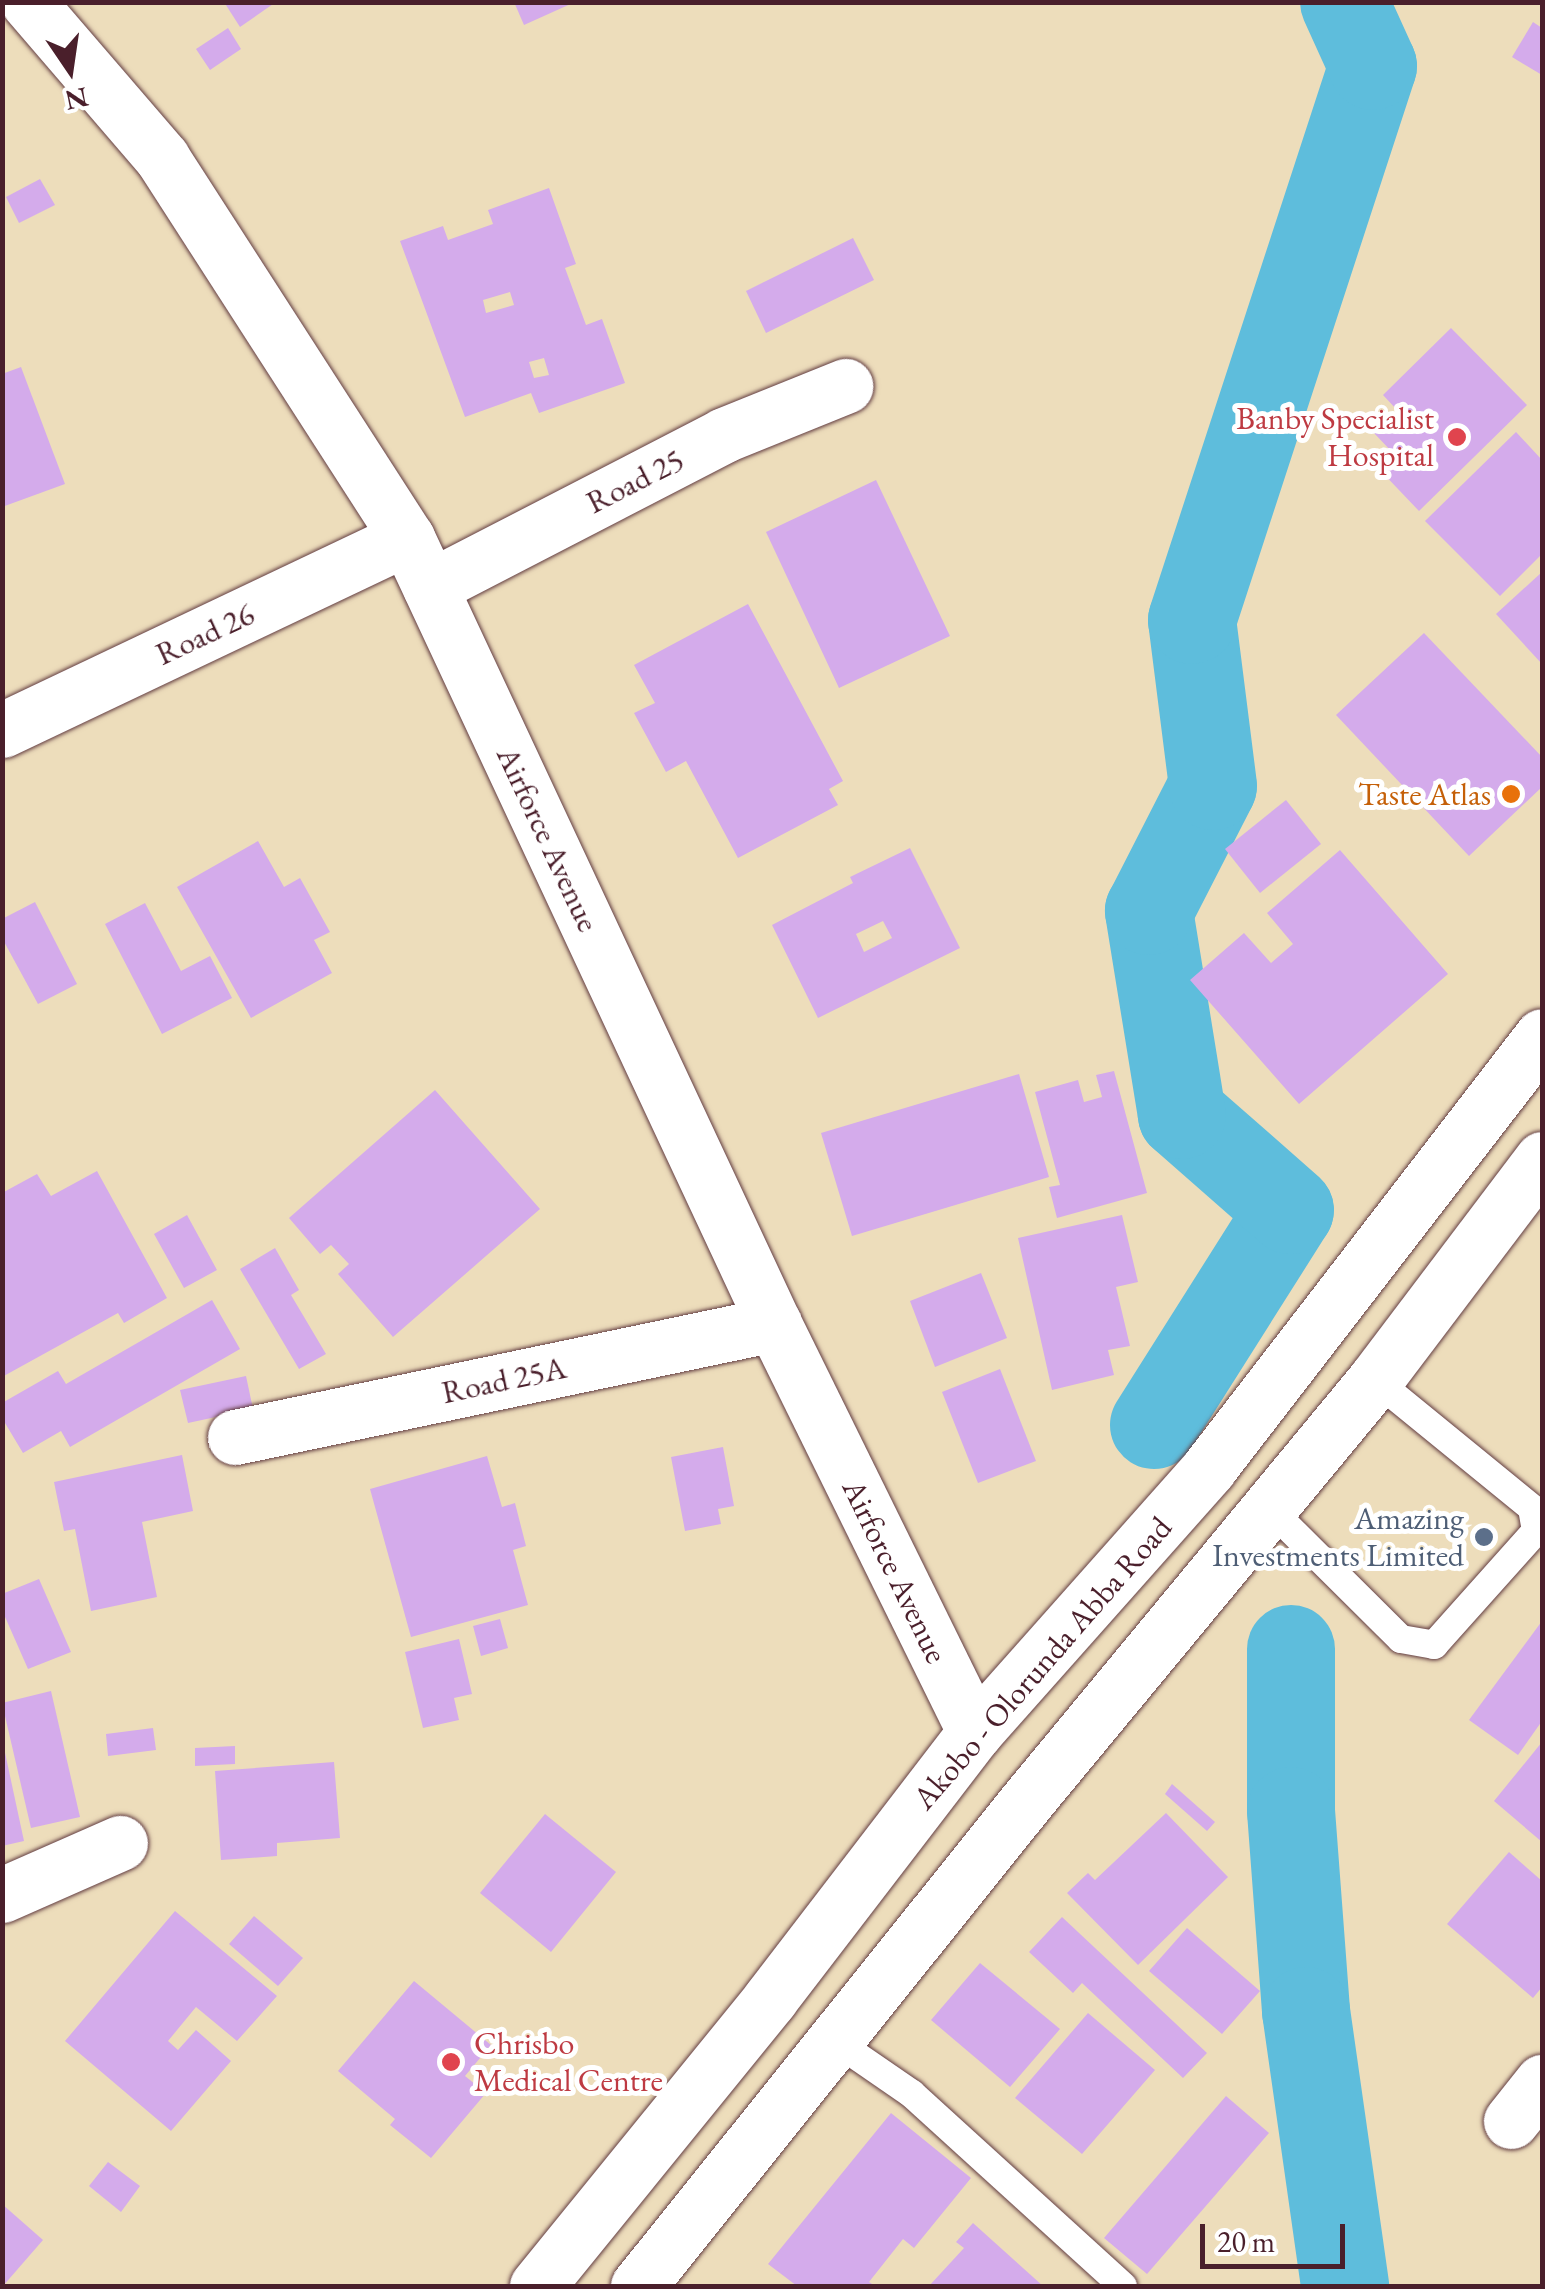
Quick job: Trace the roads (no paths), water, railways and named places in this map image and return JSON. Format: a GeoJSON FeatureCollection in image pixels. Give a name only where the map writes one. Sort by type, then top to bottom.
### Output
{"type":"FeatureCollection","features":[{"type":"Feature","properties":{"kind":"street","name":"Airforce Avenue"},"geometry":{"type":"LineString","coordinates":[[28,2],[162,158],[407,538],[774,1324],[974,1732]]}},
{"type":"Feature","properties":{"kind":"street","name":"Road 25"},"geometry":{"type":"LineString","coordinates":[[430,587],[724,435],[845,386]]}},
{"type":"Feature","properties":{"kind":"street","name":"Road 26"},"geometry":{"type":"LineString","coordinates":[[2,730],[407,538]]}},
{"type":"Feature","properties":{"kind":"street","name":"Akobo - Olorunda Abba Road"},"geometry":{"type":"LineString","coordinates":[[537,2286],[770,1999],[974,1732],[1210,1468],[1542,1036]]}},
{"type":"Feature","properties":{"kind":"street"},"geometry":{"type":"LineString","coordinates":[[638,2286],[1375,1380],[1542,1159]]}},
{"type":"Feature","properties":{"kind":"street","name":"Road 25A"},"geometry":{"type":"LineString","coordinates":[[234,1436],[774,1324]]}},
{"type":"Feature","properties":{"kind":"street"},"geometry":{"type":"LineString","coordinates":[[2,1895],[120,1844]]}},
{"type":"Feature","properties":{"kind":"lane"},"geometry":{"type":"LineString","coordinates":[[1262,1516],[1401,1639],[1434,1645],[1536,1531],[1532,1508],[1375,1380]]}},
{"type":"Feature","properties":{"kind":"lane"},"geometry":{"type":"LineString","coordinates":[[835,2041],[912,2094],[1123,2286]]}},
{"type":"Feature","properties":{"kind":"waterway"},"geometry":{"type":"LineString","coordinates":[[1154,1425],[1290,1210],[1182,1115],[1149,911],[1213,786],[1192,620],[1373,66],[1344,2]]}},
{"type":"Feature","properties":{"kind":"waterway"},"geometry":{"type":"LineString","coordinates":[[1291,1649],[1291,1811],[1306,2011],[1345,2286]]}},
{"type":"Feature","properties":{"kind":"place","name":"Banby Specialist Hospital"},"geometry":{"type":"Point","coordinates":[1457,437]}},
{"type":"Feature","properties":{"kind":"place","name":"Taste Atlas"},"geometry":{"type":"Point","coordinates":[1511,794]}},
{"type":"Feature","properties":{"kind":"place","name":"Amazing Investments Limited"},"geometry":{"type":"Point","coordinates":[1484,1537]}},
{"type":"Feature","properties":{"kind":"place","name":"Chrisbo Medical Centre"},"geometry":{"type":"Point","coordinates":[451,2062]}}]}
